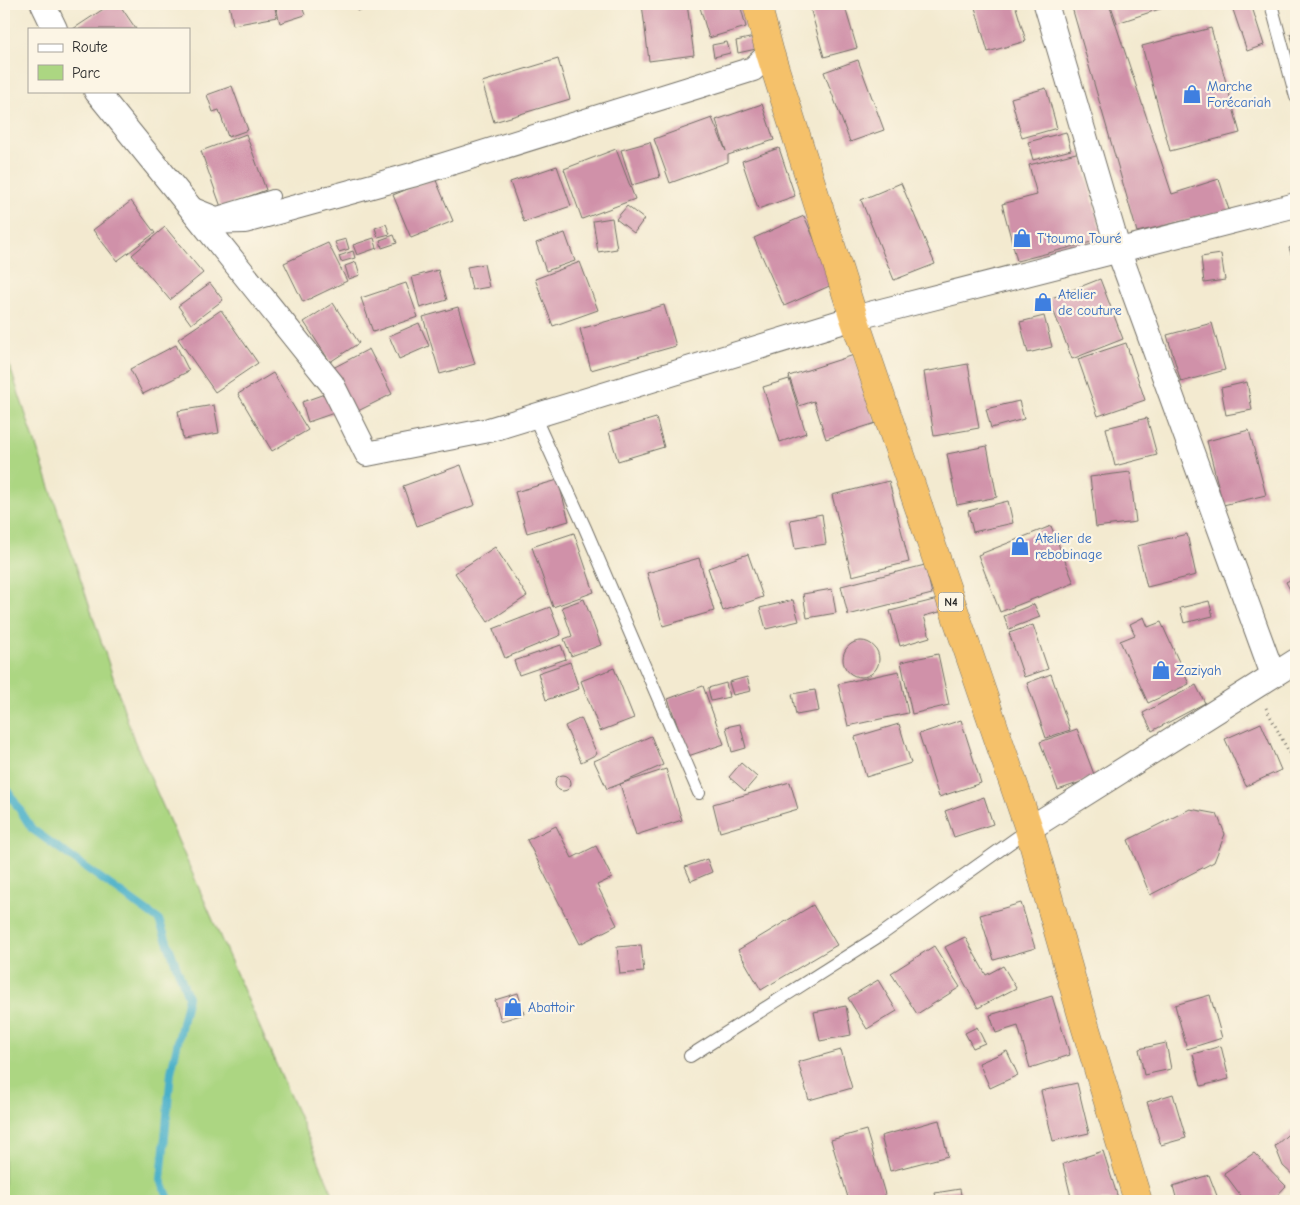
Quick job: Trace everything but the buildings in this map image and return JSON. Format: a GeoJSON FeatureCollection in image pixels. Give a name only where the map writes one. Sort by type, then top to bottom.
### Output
{"type":"FeatureCollection","features":[{"type":"Feature","properties":{"kind":"highway","name":"N4"},"geometry":{"type":"LineString","coordinates":[[757,4],[770,53],[854,318],[1029,829],[1082,1016],[1138,1201]]}},
{"type":"Feature","properties":{"kind":"street"},"geometry":{"type":"LineString","coordinates":[[43,4],[55,28]]}},
{"type":"Feature","properties":{"kind":"street"},"geometry":{"type":"LineString","coordinates":[[1046,4],[1119,252],[1264,681]]}},
{"type":"Feature","properties":{"kind":"street"},"geometry":{"type":"LineString","coordinates":[[202,222],[245,221],[412,175],[753,69],[770,53]]}},
{"type":"Feature","properties":{"kind":"street"},"geometry":{"type":"LineString","coordinates":[[97,92],[332,384],[367,454],[489,430],[854,318],[1296,206]]}},
{"type":"Feature","properties":{"kind":"street"},"geometry":{"type":"LineString","coordinates":[[1029,829],[1296,661]]}},
{"type":"Feature","properties":{"kind":"lane"},"geometry":{"type":"LineString","coordinates":[[1271,4],[1296,97]]}},
{"type":"Feature","properties":{"kind":"lane"},"geometry":{"type":"LineString","coordinates":[[183,199],[217,213],[273,196]]}},
{"type":"Feature","properties":{"kind":"lane"},"geometry":{"type":"LineString","coordinates":[[534,416],[585,528],[699,793]]}},
{"type":"Feature","properties":{"kind":"lane"},"geometry":{"type":"LineString","coordinates":[[690,1056],[882,934],[1029,829]]}},
{"type":"Feature","properties":{"kind":"path"},"geometry":{"type":"LineString","coordinates":[[1264,681],[1296,766]]}},
{"type":"Feature","properties":{"kind":"green space"},"geometry":{"type":"Polygon","coordinates":[[[4,349],[134,740],[336,1201],[4,1201],[4,349]]]}},
{"type":"Feature","properties":{"kind":"waterway"},"geometry":{"type":"LineString","coordinates":[[4,785],[32,829],[159,920],[188,997],[171,1072],[161,1180],[170,1201]]}},
{"type":"Feature","properties":{"kind":"place","name":"Marche Forécariah"},"geometry":{"type":"Point","coordinates":[1192,94]}},
{"type":"Feature","properties":{"kind":"place","name":"T'touma Touré"},"geometry":{"type":"Point","coordinates":[1022,238]}},
{"type":"Feature","properties":{"kind":"place","name":"Atelier de couture"},"geometry":{"type":"Point","coordinates":[1043,302]}},
{"type":"Feature","properties":{"kind":"place","name":"Atelier de rebobinage"},"geometry":{"type":"Point","coordinates":[1020,546]}},
{"type":"Feature","properties":{"kind":"place","name":"Zaziyah"},"geometry":{"type":"Point","coordinates":[1161,670]}},
{"type":"Feature","properties":{"kind":"place","name":"Abattoir"},"geometry":{"type":"Point","coordinates":[513,1007]}}]}
